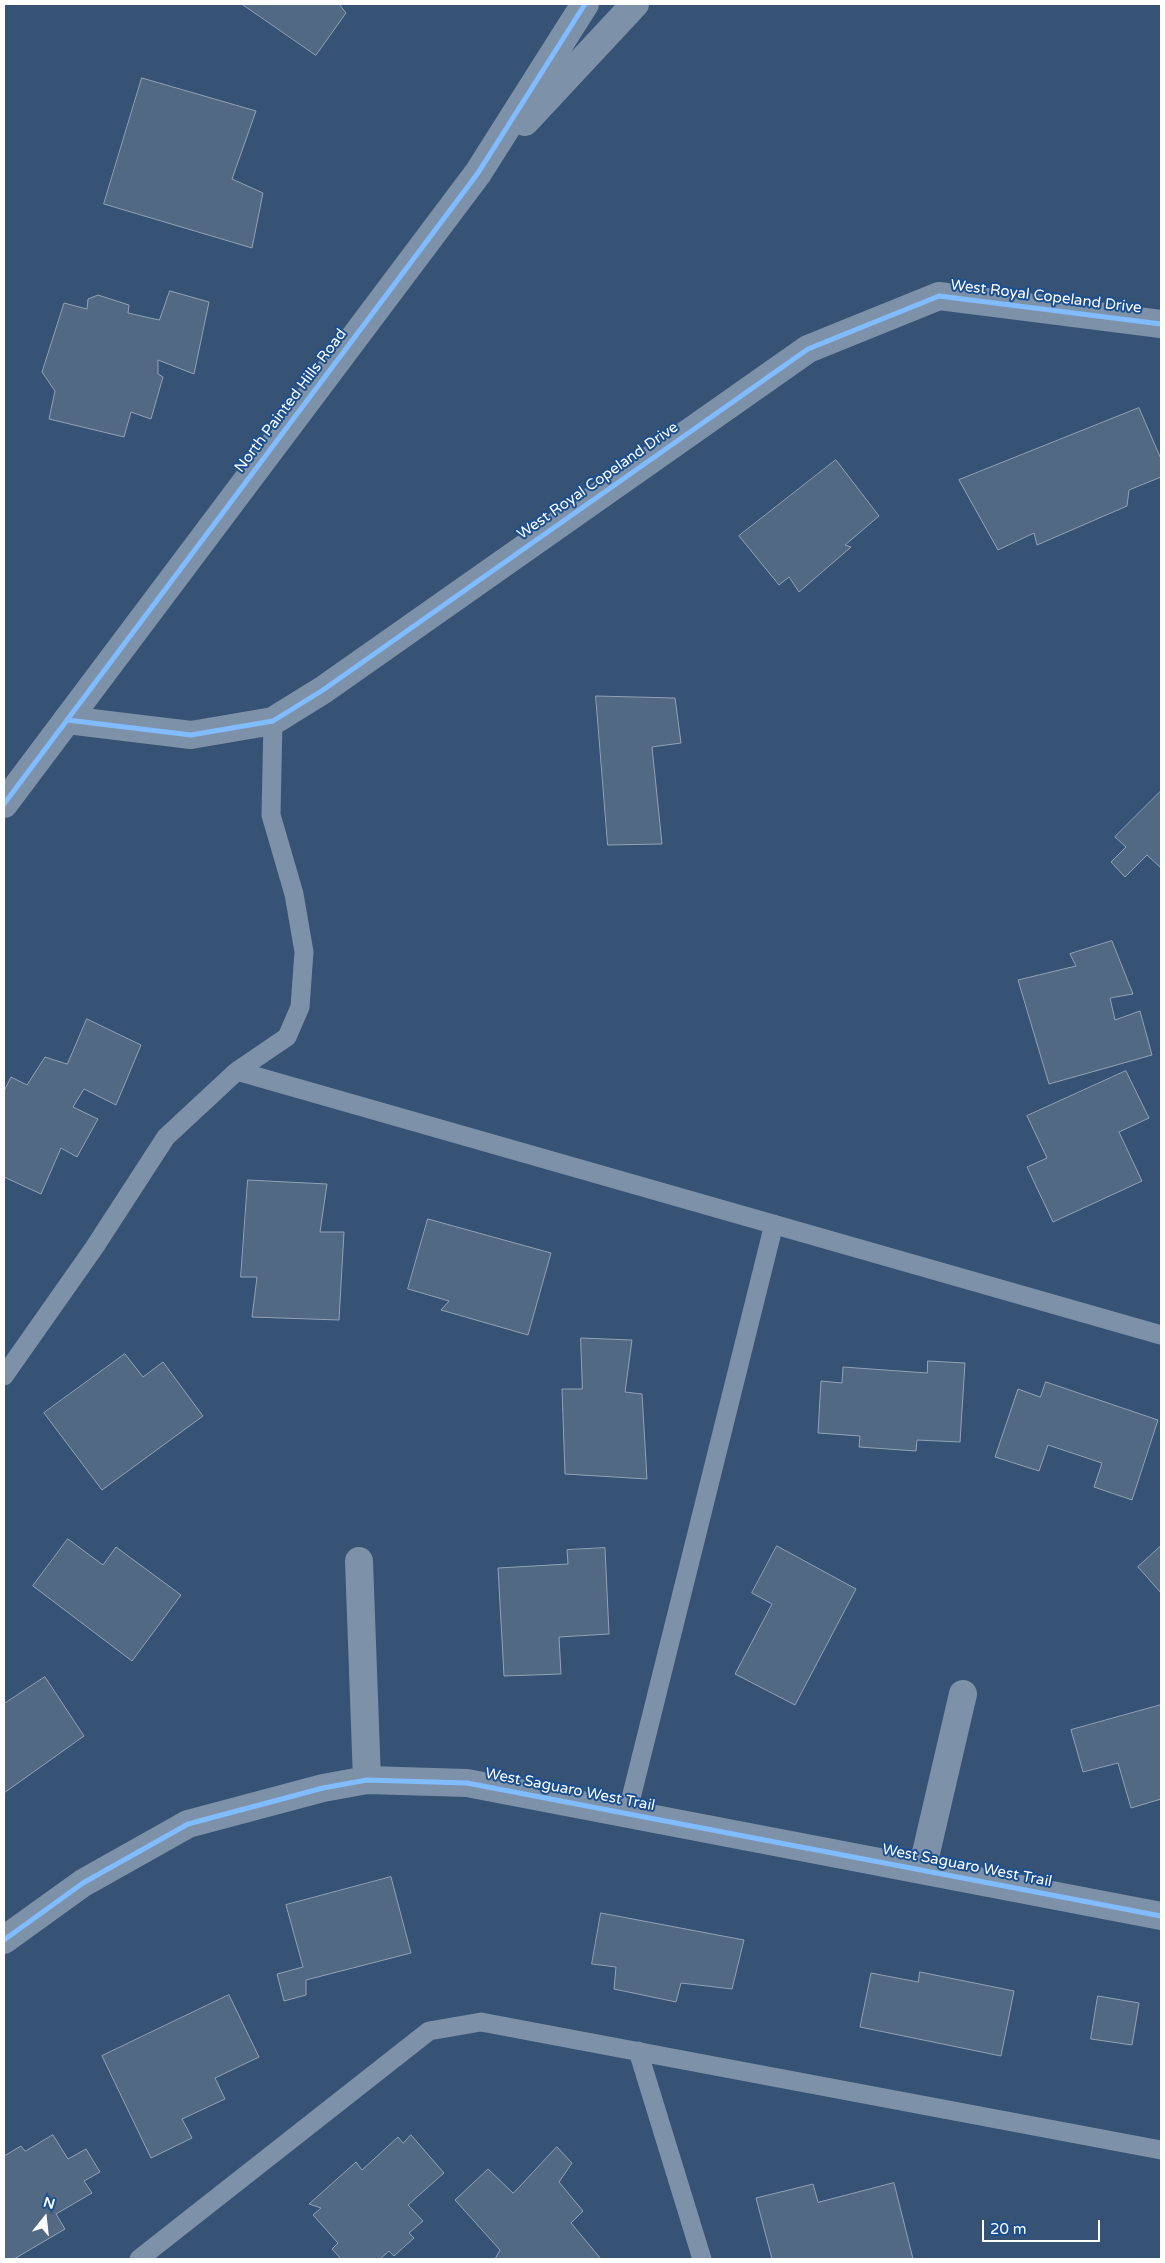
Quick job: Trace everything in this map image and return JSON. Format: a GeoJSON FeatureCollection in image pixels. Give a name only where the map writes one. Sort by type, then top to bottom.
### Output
{"type":"FeatureCollection","features":[{"type":"Feature","properties":{"kind":"street","name":"North Painted Hills Road"},"geometry":{"type":"LineString","coordinates":[[4,804],[478,173],[585,4]]}},
{"type":"Feature","properties":{"kind":"street","name":"North Painted Hills Road"},"geometry":{"type":"LineString","coordinates":[[478,173],[635,4]]}},
{"type":"Feature","properties":{"kind":"street","name":"West Royal Copeland Drive"},"geometry":{"type":"LineString","coordinates":[[67,720],[191,735],[273,721],[331,684],[808,349],[939,296],[1161,324]]}},
{"type":"Feature","properties":{"kind":"street"},"geometry":{"type":"LineString","coordinates":[[359,1561],[367,1780]]}},
{"type":"Feature","properties":{"kind":"street","name":"West Saguaro West Trail"},"geometry":{"type":"LineString","coordinates":[[922,1870],[963,1694]]}},
{"type":"Feature","properties":{"kind":"street","name":"West Saguaro West Trail"},"geometry":{"type":"LineString","coordinates":[[4,1940],[83,1883],[188,1824],[323,1788],[367,1780],[467,1783],[1161,1916]]}},
{"type":"Feature","properties":{"kind":"lane"},"geometry":{"type":"LineString","coordinates":[[4,1376],[94,1248],[166,1137],[237,1071],[287,1037],[300,1007],[304,952],[294,894],[271,815],[273,721]]}},
{"type":"Feature","properties":{"kind":"lane"},"geometry":{"type":"LineString","coordinates":[[237,1071],[1161,1335]]}},
{"type":"Feature","properties":{"kind":"lane"},"geometry":{"type":"LineString","coordinates":[[627,1814],[774,1224]]}},
{"type":"Feature","properties":{"kind":"lane"},"geometry":{"type":"LineString","coordinates":[[139,2259],[430,2031],[481,2022],[1161,2150]]}},
{"type":"Feature","properties":{"kind":"lane"},"geometry":{"type":"LineString","coordinates":[[638,2051],[702,2259]]}},
{"type":"Feature","properties":{"kind":"building"},"geometry":{"type":"Polygon","coordinates":[[[242,4],[339,4],[346,13],[316,55],[242,4]]]}},
{"type":"Feature","properties":{"kind":"building"},"geometry":{"type":"Polygon","coordinates":[[[142,78],[256,111],[232,179],[263,193],[252,248],[104,204],[142,78]]]}},
{"type":"Feature","properties":{"kind":"building"},"geometry":{"type":"Polygon","coordinates":[[[170,291],[209,302],[194,374],[158,360],[158,374],[163,377],[151,419],[131,412],[124,437],[49,419],[55,391],[42,372],[64,303],[87,309],[88,299],[98,295],[129,305],[128,313],[159,320],[170,291]]]}},
{"type":"Feature","properties":{"kind":"building"},"geometry":{"type":"Polygon","coordinates":[[[1139,408],[1161,459],[1161,477],[1129,490],[1127,506],[1037,545],[1034,533],[998,550],[959,480],[1139,408]]]}},
{"type":"Feature","properties":{"kind":"building"},"geometry":{"type":"Polygon","coordinates":[[[836,460],[879,516],[845,545],[851,547],[799,592],[789,577],[779,585],[739,536],[836,460]]]}},
{"type":"Feature","properties":{"kind":"building"},"geometry":{"type":"Polygon","coordinates":[[[596,696],[675,698],[681,743],[652,747],[662,844],[608,845],[596,696]]]}},
{"type":"Feature","properties":{"kind":"building"},"geometry":{"type":"Polygon","coordinates":[[[1161,791],[1161,868],[1147,855],[1125,877],[1111,862],[1126,847],[1115,837],[1161,791]]]}},
{"type":"Feature","properties":{"kind":"building"},"geometry":{"type":"Polygon","coordinates":[[[1112,941],[1133,994],[1110,998],[1115,1020],[1140,1011],[1152,1055],[1049,1084],[1018,980],[1076,966],[1070,954],[1112,941]]]}},
{"type":"Feature","properties":{"kind":"building"},"geometry":{"type":"Polygon","coordinates":[[[87,1019],[141,1045],[116,1105],[84,1089],[73,1107],[98,1119],[77,1157],[61,1148],[41,1194],[4,1177],[4,1091],[11,1077],[27,1085],[45,1057],[67,1064],[87,1019]]]}},
{"type":"Feature","properties":{"kind":"building"},"geometry":{"type":"Polygon","coordinates":[[[1126,1071],[1149,1118],[1119,1132],[1142,1181],[1053,1222],[1027,1167],[1047,1158],[1027,1116],[1126,1071]]]}},
{"type":"Feature","properties":{"kind":"building"},"geometry":{"type":"Polygon","coordinates":[[[248,1180],[327,1184],[320,1232],[344,1232],[339,1320],[252,1317],[257,1277],[241,1277],[248,1180]]]}},
{"type":"Feature","properties":{"kind":"building"},"geometry":{"type":"Polygon","coordinates":[[[428,1219],[551,1253],[528,1335],[441,1310],[449,1301],[408,1289],[428,1219]]]}},
{"type":"Feature","properties":{"kind":"building"},"geometry":{"type":"Polygon","coordinates":[[[581,1338],[632,1340],[625,1392],[642,1394],[647,1479],[565,1474],[562,1389],[582,1389],[581,1338]]]}},
{"type":"Feature","properties":{"kind":"building"},"geometry":{"type":"Polygon","coordinates":[[[125,1354],[143,1377],[163,1362],[203,1416],[102,1490],[44,1413],[125,1354]]]}},
{"type":"Feature","properties":{"kind":"building"},"geometry":{"type":"Polygon","coordinates":[[[928,1361],[965,1363],[960,1442],[917,1440],[916,1451],[859,1447],[860,1436],[818,1433],[821,1381],[842,1383],[843,1367],[927,1373],[928,1361]]]}},
{"type":"Feature","properties":{"kind":"building"},"geometry":{"type":"Polygon","coordinates":[[[1046,1382],[1158,1420],[1132,1500],[1094,1487],[1102,1463],[1048,1445],[1039,1471],[995,1457],[1018,1389],[1040,1397],[1046,1382]]]}},
{"type":"Feature","properties":{"kind":"building"},"geometry":{"type":"Polygon","coordinates":[[[68,1539],[103,1565],[116,1547],[181,1595],[132,1661],[33,1586],[68,1539]]]}},
{"type":"Feature","properties":{"kind":"building"},"geometry":{"type":"Polygon","coordinates":[[[777,1546],[856,1589],[795,1705],[735,1674],[772,1604],[752,1593],[777,1546]]]}},
{"type":"Feature","properties":{"kind":"building"},"geometry":{"type":"Polygon","coordinates":[[[1161,1546],[1161,1593],[1138,1567],[1161,1546]]]}},
{"type":"Feature","properties":{"kind":"building"},"geometry":{"type":"Polygon","coordinates":[[[605,1548],[609,1634],[559,1637],[561,1674],[504,1676],[498,1568],[568,1564],[567,1550],[605,1548]]]}},
{"type":"Feature","properties":{"kind":"building"},"geometry":{"type":"Polygon","coordinates":[[[45,1677],[84,1736],[4,1793],[4,1704],[45,1677]]]}},
{"type":"Feature","properties":{"kind":"building"},"geometry":{"type":"Polygon","coordinates":[[[1161,1705],[1161,1799],[1131,1808],[1118,1763],[1083,1772],[1071,1730],[1161,1705]]]}},
{"type":"Feature","properties":{"kind":"building"},"geometry":{"type":"Polygon","coordinates":[[[391,1877],[411,1953],[306,1980],[306,1995],[284,2001],[277,1974],[303,1967],[286,1905],[391,1877]]]}},
{"type":"Feature","properties":{"kind":"building"},"geometry":{"type":"Polygon","coordinates":[[[601,1913],[744,1940],[732,1989],[681,1983],[676,2002],[614,1989],[616,1967],[592,1964],[601,1913]]]}},
{"type":"Feature","properties":{"kind":"building"},"geometry":{"type":"Polygon","coordinates":[[[920,1972],[1014,1991],[1001,2056],[860,2027],[871,1973],[918,1982],[920,1972]]]}},
{"type":"Feature","properties":{"kind":"building"},"geometry":{"type":"Polygon","coordinates":[[[229,1995],[259,2057],[215,2078],[225,2099],[182,2119],[192,2138],[151,2158],[102,2056],[229,1995]]]}},
{"type":"Feature","properties":{"kind":"building"},"geometry":{"type":"Polygon","coordinates":[[[1098,1996],[1139,2003],[1132,2045],[1091,2039],[1098,1996]]]}},
{"type":"Feature","properties":{"kind":"building"},"geometry":{"type":"Polygon","coordinates":[[[53,2135],[68,2159],[86,2149],[100,2172],[84,2181],[92,2193],[56,2214],[65,2229],[14,2259],[4,2259],[4,2156],[21,2146],[25,2151],[53,2135]]]}},
{"type":"Feature","properties":{"kind":"building"},"geometry":{"type":"Polygon","coordinates":[[[411,2135],[444,2173],[408,2205],[423,2221],[409,2233],[414,2238],[394,2256],[389,2251],[380,2259],[341,2259],[332,2249],[338,2243],[313,2215],[321,2208],[309,2204],[356,2162],[362,2170],[398,2137],[403,2143],[411,2135]]]}},
{"type":"Feature","properties":{"kind":"building"},"geometry":{"type":"Polygon","coordinates":[[[557,2147],[572,2163],[559,2182],[583,2211],[571,2223],[601,2259],[495,2259],[500,2250],[455,2200],[488,2169],[513,2193],[557,2147]]]}},
{"type":"Feature","properties":{"kind":"building"},"geometry":{"type":"Polygon","coordinates":[[[894,2183],[913,2259],[772,2259],[756,2198],[813,2184],[818,2202],[894,2183]]]}},
{"type":"Feature","properties":{"kind":"cycle path"},"geometry":{"type":"LineString","coordinates":[[4,804],[478,173],[585,4]]}},
{"type":"Feature","properties":{"kind":"cycle path"},"geometry":{"type":"LineString","coordinates":[[67,720],[191,735],[273,721],[323,690],[808,349],[939,296],[1161,324]]}},
{"type":"Feature","properties":{"kind":"cycle path"},"geometry":{"type":"LineString","coordinates":[[4,1940],[83,1883],[188,1824],[323,1788],[367,1780],[467,1783],[1161,1916]]}}]}
